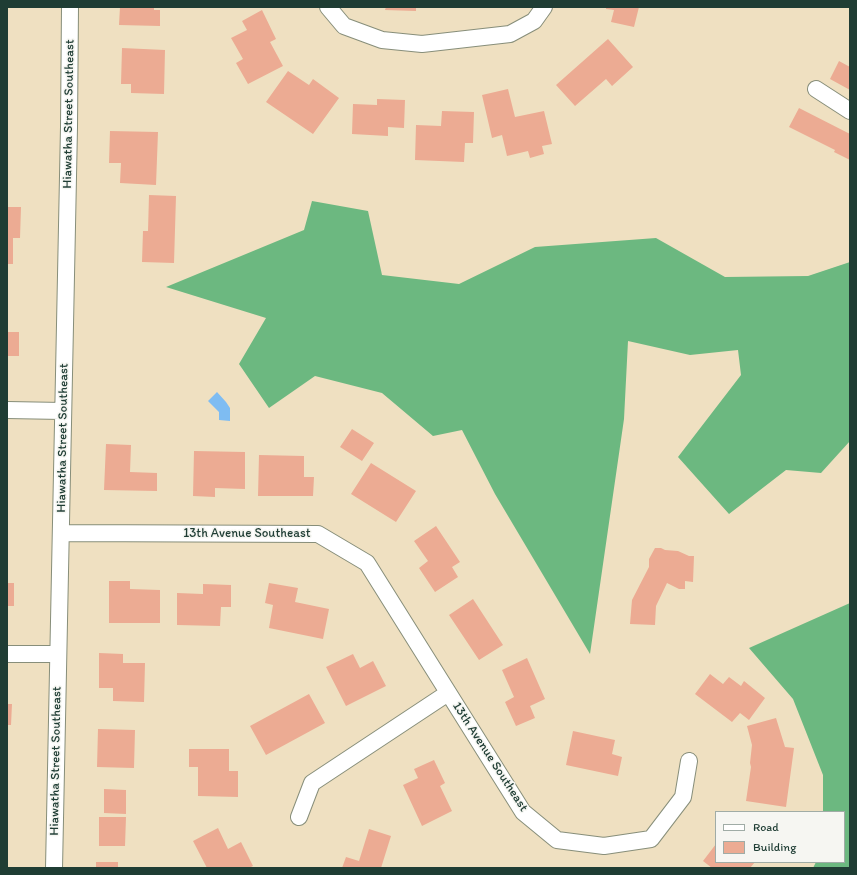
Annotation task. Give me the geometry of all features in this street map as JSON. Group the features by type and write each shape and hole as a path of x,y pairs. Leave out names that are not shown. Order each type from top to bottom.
{"street":[{"name":"Hiawatha Street Southeast","path":"54,868 69,127 70,7"},
{"path":"328,7 344,26 382,40 422,44 510,34 534,21 544,7"},
{"path":"816,90 850,110"},
{"path":"7,410 63,411"},
{"name":"13th Avenue Southeast","path":"61,533 318,534 367,562 523,812 556,840 604,846 650,839 683,796 689,761"},
{"path":"7,654 58,654"},
{"name":"13th Avenue Southeast","path":"299,816 312,783 448,693"}],"green space":[{"path":"312,201 368,211 382,275 459,284 535,247 656,238 725,277 808,276 850,262 850,441 821,473 786,470 729,514 678,457 741,375 738,350 690,355 628,341 624,419 590,654 495,494 462,430 433,436 382,393 315,376 269,408 239,364 266,318 166,287 304,230"},
{"path":"850,603 850,868 813,868 816,863 845,863 845,811 823,811 823,775 793,699 749,648"}],"water":[{"path":"217,392 230,408 230,421 219,420 219,412 208,401"}],"building":[{"path":"120,7 154,7 154,10 160,10 160,26 119,25"},
{"path":"386,7 416,7 416,11 385,10"},
{"path":"606,7 639,7 634,27 611,22 614,10 606,9"},
{"path":"262,10 276,39 270,42 283,66 248,84 236,63 243,59 231,38 247,30 242,21"},
{"path":"608,39 633,67 612,86 606,79 575,106 556,85"},
{"path":"122,48 165,50 164,94 131,93 131,84 121,84"},
{"path":"839,61 850,67 850,90 830,79"},
{"path":"288,71 309,85 313,79 339,98 313,134 266,102"},
{"path":"508,89 515,117 544,111 552,144 542,146 544,154 530,158 528,151 507,156 502,135 492,138 482,95"},
{"path":"377,99 405,100 404,128 388,127 388,136 352,134 353,104 377,105"},
{"path":"799,108 850,134 850,160 834,152 835,150 789,127"},
{"path":"442,111 474,112 473,143 465,143 464,162 415,160 416,125 441,126"},
{"path":"110,131 158,132 156,185 120,183 121,163 109,163"},
{"path":"149,195 176,196 174,263 142,262 143,231 148,231"},
{"path":"7,207 21,207 20,238 13,238 13,264 7,264"},
{"path":"7,332 19,332 19,356 7,356"},
{"path":"352,429 374,443 362,461 340,447"},
{"path":"106,444 131,445 130,472 157,473 157,491 104,490"},
{"path":"194,451 245,452 245,489 215,488 215,497 193,496"},
{"path":"259,455 304,456 304,477 314,477 313,496 258,496"},
{"path":"371,463 416,491 396,522 351,494"},
{"path":"436,526 460,562 452,567 458,577 435,592 419,568 428,561 414,541"},
{"path":"655,548 678,551 689,556 694,556 693,582 685,581 685,589 679,589 667,583 656,606 655,625 630,624 632,600 649,567 649,559"},
{"path":"109,581 130,581 130,589 160,590 160,623 109,623"},
{"path":"7,583 14,583 14,606 7,606"},
{"path":"269,583 298,588 295,602 329,609 323,639 269,628 273,605 265,603"},
{"path":"203,584 231,585 231,607 221,607 220,626 177,625 177,593 203,594"},
{"path":"473,599 503,645 479,660 449,615"},
{"path":"99,653 123,654 123,663 145,663 144,702 113,701 113,688 99,688"},
{"path":"353,654 360,668 373,661 386,686 346,706 326,667"},
{"path":"527,658 545,699 530,706 535,718 516,726 505,702 514,697 502,670"},
{"path":"710,674 723,684 729,677 741,686 744,681 765,698 749,720 740,713 732,722 695,694"},
{"path":"309,694 325,723 266,755 250,726"},
{"path":"7,704 12,704 11,725 7,725"},
{"path":"776,718 785,747 794,748 786,807 746,801 751,767 752,745 747,726"},
{"path":"98,729 135,730 134,768 97,767"},
{"path":"573,731 615,740 612,754 622,757 618,776 566,765"},
{"path":"189,749 229,749 229,771 238,771 238,797 198,796 198,767 189,767"},
{"path":"434,760 445,783 440,786 452,811 422,826 403,785 418,778 414,769"},
{"path":"104,789 126,790 126,814 104,813"},
{"path":"99,817 126,817 125,846 99,846"},
{"path":"218,828 228,849 241,842 253,866 249,868 207,868 193,841"},
{"path":"369,829 391,836 381,868 342,868 346,857 359,861"},
{"path":"715,845 715,863 754,863 750,868 712,868 703,861"},
{"path":"96,862 118,862 118,868 96,868"}]}
